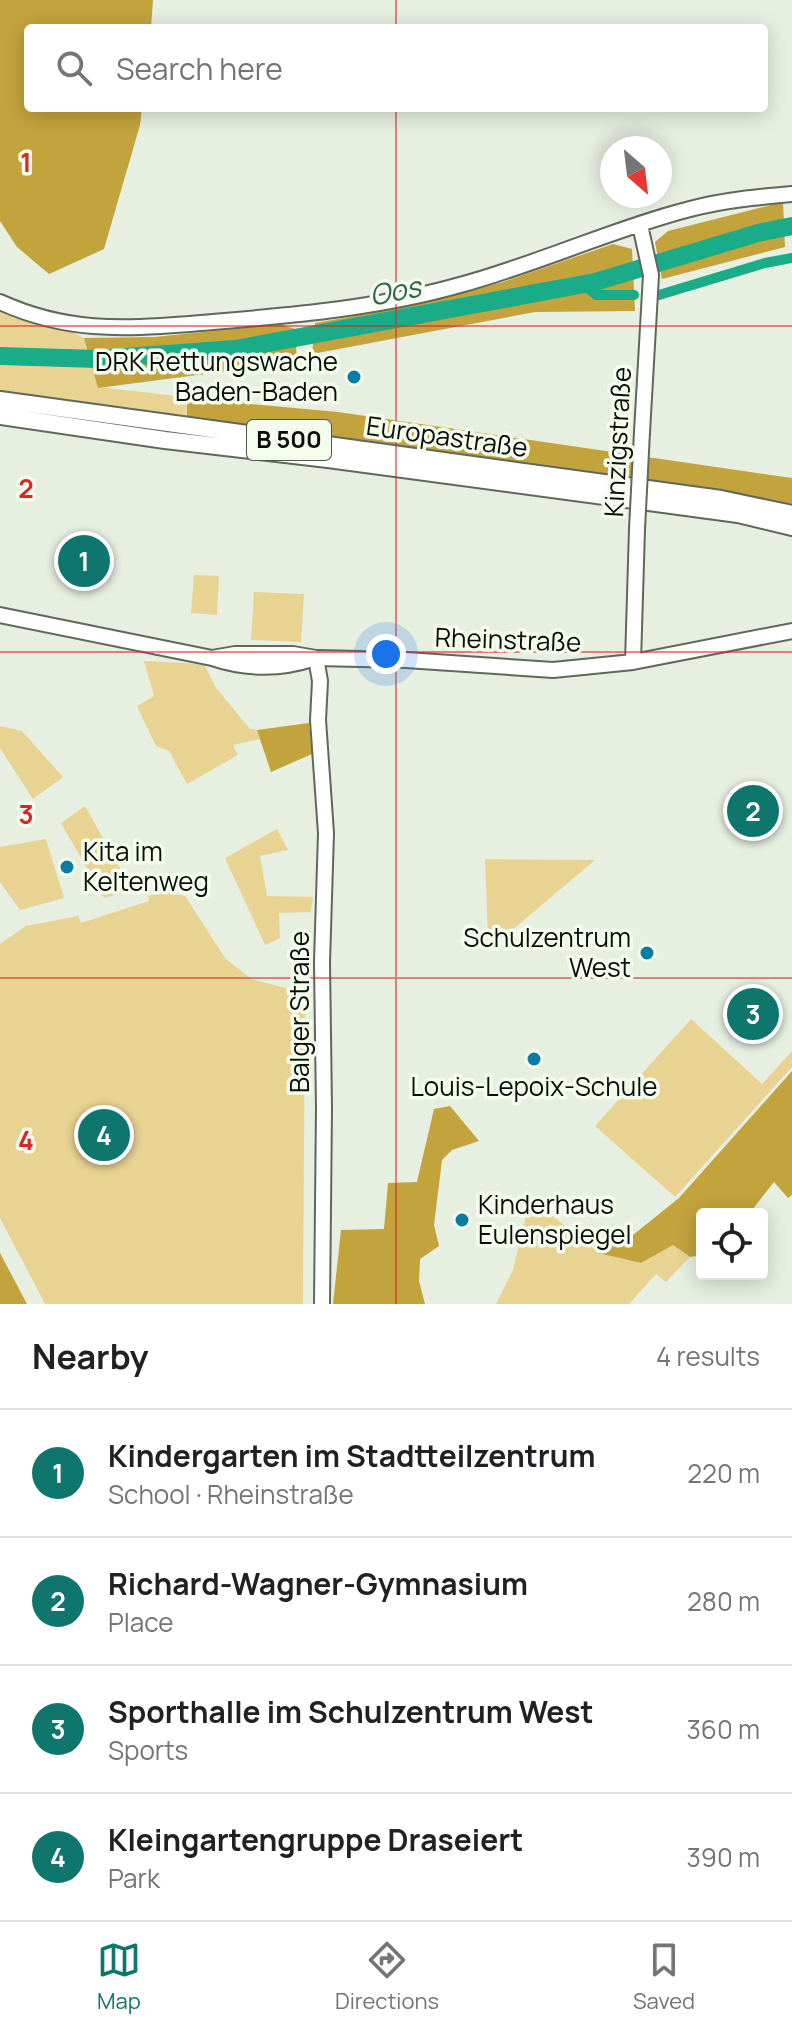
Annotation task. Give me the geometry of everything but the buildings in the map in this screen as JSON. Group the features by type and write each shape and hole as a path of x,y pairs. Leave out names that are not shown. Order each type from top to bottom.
{"main road":[{"name":"Europastraße","path":"0,400 721,499 792,514"},
{"name":"Europastraße","path":"0,416 738,514 792,527"},
{"path":"721,499 792,508"},
{"path":"770,521 792,537"}],"street":[{"path":"0,302 25,312 71,323 122,329 292,315 366,305 445,289 502,273 640,225 713,204 792,194"},
{"name":"Kinzigstraße","path":"633,662 651,275 640,225"},
{"name":"Rheinstraße","path":"0,615 240,666 293,666 316,658 406,660 528,670 591,667 633,662 792,631"},
{"name":"Balger Straße","path":"316,658 320,681 318,720 326,833 322,962 322,1304"}],"shaded area":[{"path":"0,0 153,0 151,24 24,24 24,112 142,112 104,249 49,274 17,247 0,221"},
{"path":"783,202 785,247 662,279 655,242 668,231"},
{"path":"613,244 632,249 635,311 535,312 312,354 315,323 401,308 503,282"},
{"path":"0,302 46,318 84,338 98,387 186,397 187,421 0,396"},
{"path":"280,324 295,329 297,362 98,388 84,338 155,337"},
{"path":"187,398 338,412 792,478 792,504 187,421"},
{"path":"194,575 219,576 217,615 191,613"},
{"path":"254,592 304,594 301,642 251,640"},
{"path":"144,661 204,664 216,688 250,729 257,730 260,739 233,745 238,755 187,784 169,751 156,746 137,706 154,696"},
{"path":"309,723 312,754 271,772 257,730"},
{"path":"0,726 22,731 63,777 33,799 0,748"},
{"path":"85,806 132,890 104,898 61,823"},
{"path":"277,829 288,850 260,856 267,896 313,897 311,912 279,913 280,938 265,945 225,858"},
{"path":"46,839 64,898 20,910 0,882 0,847"},
{"path":"485,859 595,860 504,937 488,937"},
{"path":"166,893 185,896 225,958 251,979 305,993 303,1304 45,1304 0,1218 0,944 26,926 78,916 81,923 149,901 148,896"},
{"path":"691,1019 762,1084 792,1051 792,1067 675,1197 595,1126"},
{"path":"792,1071 792,1195 788,1198 774,1182 754,1208 696,1208 696,1256 690,1257 673,1245 641,1263 598,1253 633,1235 679,1198"},
{"path":"450,1106 479,1141 452,1150 442,1160 434,1225 439,1246 420,1259 419,1281 425,1304 333,1304 341,1230 384,1229 388,1183 417,1182 434,1109"},
{"path":"544,1209 599,1253 641,1263 673,1245 690,1257 666,1282 656,1274 629,1304 496,1304 513,1270 526,1215"},
{"path":"0,1253 27,1304 0,1304"}],"waterway":[{"name":"Oos","path":"0,356 98,359 236,349 595,282 758,233 792,226"},
{"path":"659,295 765,263 792,258"},
{"path":"584,284 596,295 634,295"}],"place":[{"name":"DRK Rettungswache Baden-Baden","path":"354,377"},
{"name":"Kindergarten im Stadtteilzentrum","path":"84,561"},
{"name":"Richard-Wagner-Gymnasium","path":"753,811"},
{"name":"Kita im Keltenweg","path":"67,867"},
{"name":"Schulzentrum West","path":"647,953"},
{"name":"Sporthalle im Schulzentrum West","path":"753,1014"},
{"name":"Louis-Lepoix-Schule","path":"534,1059"},
{"name":"Kleingartengruppe Draseiert","path":"104,1135"},
{"name":"Kinderhaus Eulenspiegel","path":"462,1220"}]}
